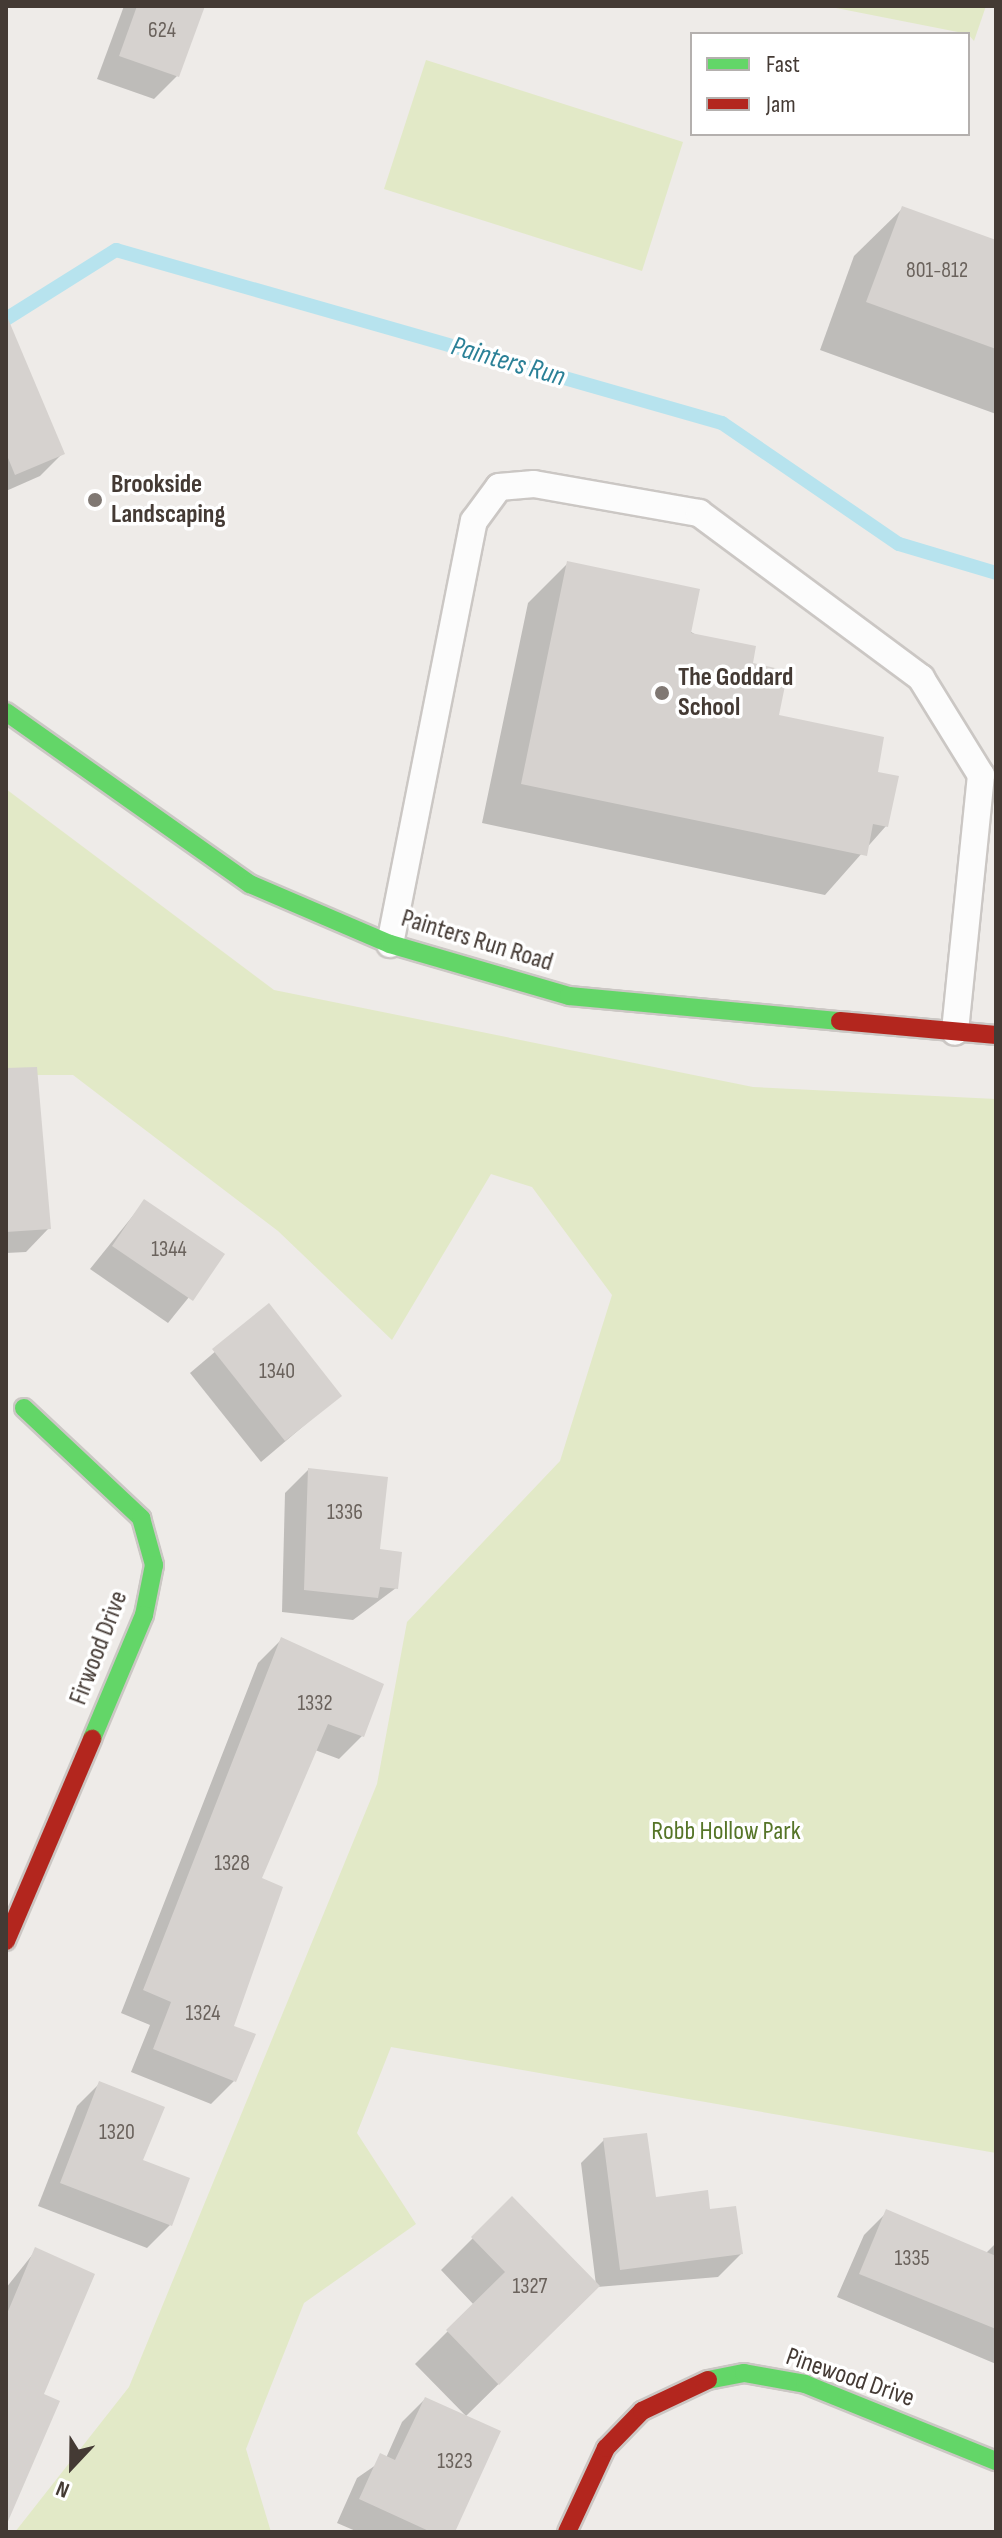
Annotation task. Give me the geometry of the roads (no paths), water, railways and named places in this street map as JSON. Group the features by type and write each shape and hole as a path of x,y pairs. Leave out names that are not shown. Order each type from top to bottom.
{"street":[{"name":"Painters Run Road","path":"6,712 250,884 390,944 569,996 996,1035"},
{"name":"Firwood Drive","path":"6,1941 144,1615 154,1565 141,1518 24,1408"},
{"name":"Pinewood Drive","path":"567,2532 606,2448 642,2411 687,2385 744,2373 805,2384 996,2461"}],"lane":[{"path":"390,944 474,521 499,487 534,484 699,513 921,678 981,775 955,1032"}],"waterway":[{"name":"Painters Run","path":"6,319 116,250 722,423 899,544 996,573"}],"place":[{"name":"Brookside Landscaping","path":"95,500"},
{"name":"The Goddard School","path":"662,693"}],"park label":[{"name":"Robb Hollow Park","path":"726,1832"}]}
